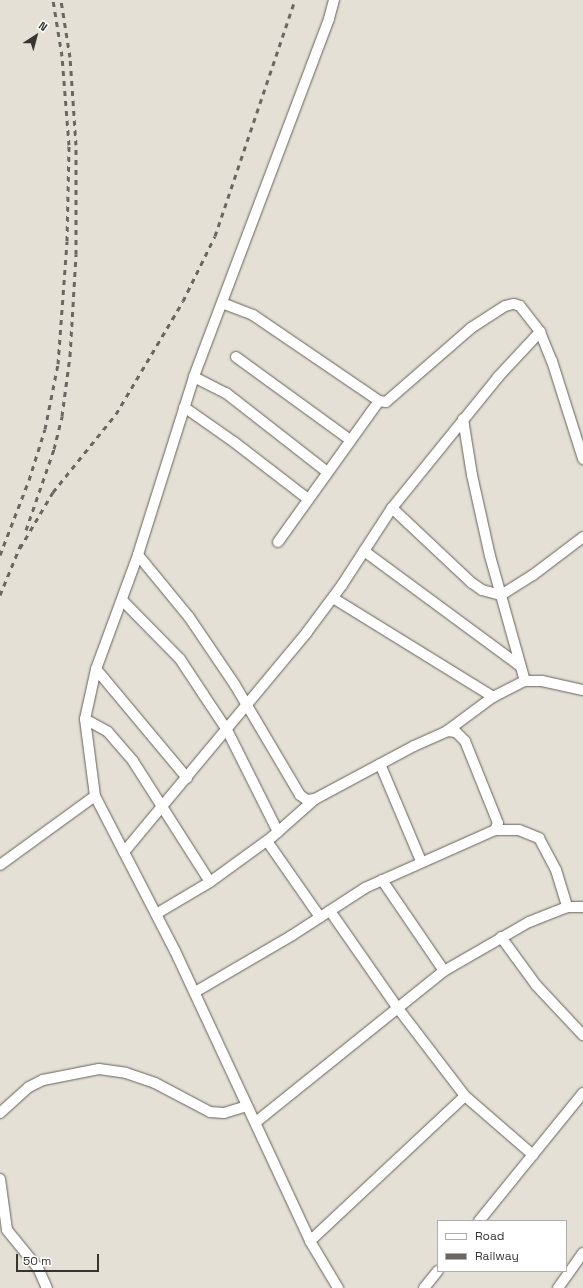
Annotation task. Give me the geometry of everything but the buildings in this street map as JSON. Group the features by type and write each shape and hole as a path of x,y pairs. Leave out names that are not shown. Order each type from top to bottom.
{"street":[{"path":"334,0 329,19 194,377 138,555 96,669 85,719 95,796 195,992 310,1241 338,1288"},
{"path":"222,303 253,315 379,401 391,400 471,328 505,306 514,304 520,306 540,332 552,362 583,459"},
{"path":"124,852 247,706 333,598 392,508 463,420 540,332"},
{"path":"236,357 349,439"},
{"path":"194,377 226,393 327,472"},
{"path":"278,542 349,439 379,401"},
{"path":"184,407 234,442 308,499"},
{"path":"463,420 472,475 501,595 525,681"},
{"path":"392,508 472,583 482,590 501,595 533,576 583,537"},
{"path":"364,551 520,666"},
{"path":"138,555 189,617 247,706 300,795 307,800 315,799"},
{"path":"333,598 493,698"},
{"path":"122,600 180,659 227,730 278,832"},
{"path":"96,669 186,778"},
{"path":"156,914 210,882 267,841 315,799 380,764 447,731 493,698 525,681 542,681 583,690"},
{"path":"85,719 108,732 120,745 210,882"},
{"path":"447,731 456,732 465,741 498,823 495,830"},
{"path":"380,764 421,861"},
{"path":"0,865 95,796"},
{"path":"195,992 382,880 421,861 495,830 525,831 539,838 556,870 567,907"},
{"path":"267,841 320,918"},
{"path":"382,880 444,971"},
{"path":"256,1122 397,1007 444,971 502,937 546,914 567,907 583,907"},
{"path":"330,911 397,1007 465,1096 533,1155"},
{"path":"502,937 536,985 583,1035"},
{"path":"0,1114 29,1087 42,1080 99,1069 126,1073 155,1083 210,1112 224,1113 247,1106"},
{"path":"480,1220 583,1093"},
{"path":"310,1241 465,1096"},
{"path":"0,1179 7,1230 38,1268 47,1288"},
{"path":"558,1288 583,1253"},
{"path":"424,1288 437,1272"}],"railway":[{"path":"0,555 29,480 45,429 58,364 67,241 69,145 62,56 53,0"},
{"path":"26,530 54,449 62,416 70,356 76,254 76,145 70,57 61,0"},
{"path":"20,548 53,492 116,414 183,301 215,236 295,0"},
{"path":"0,595 21,544"}]}
